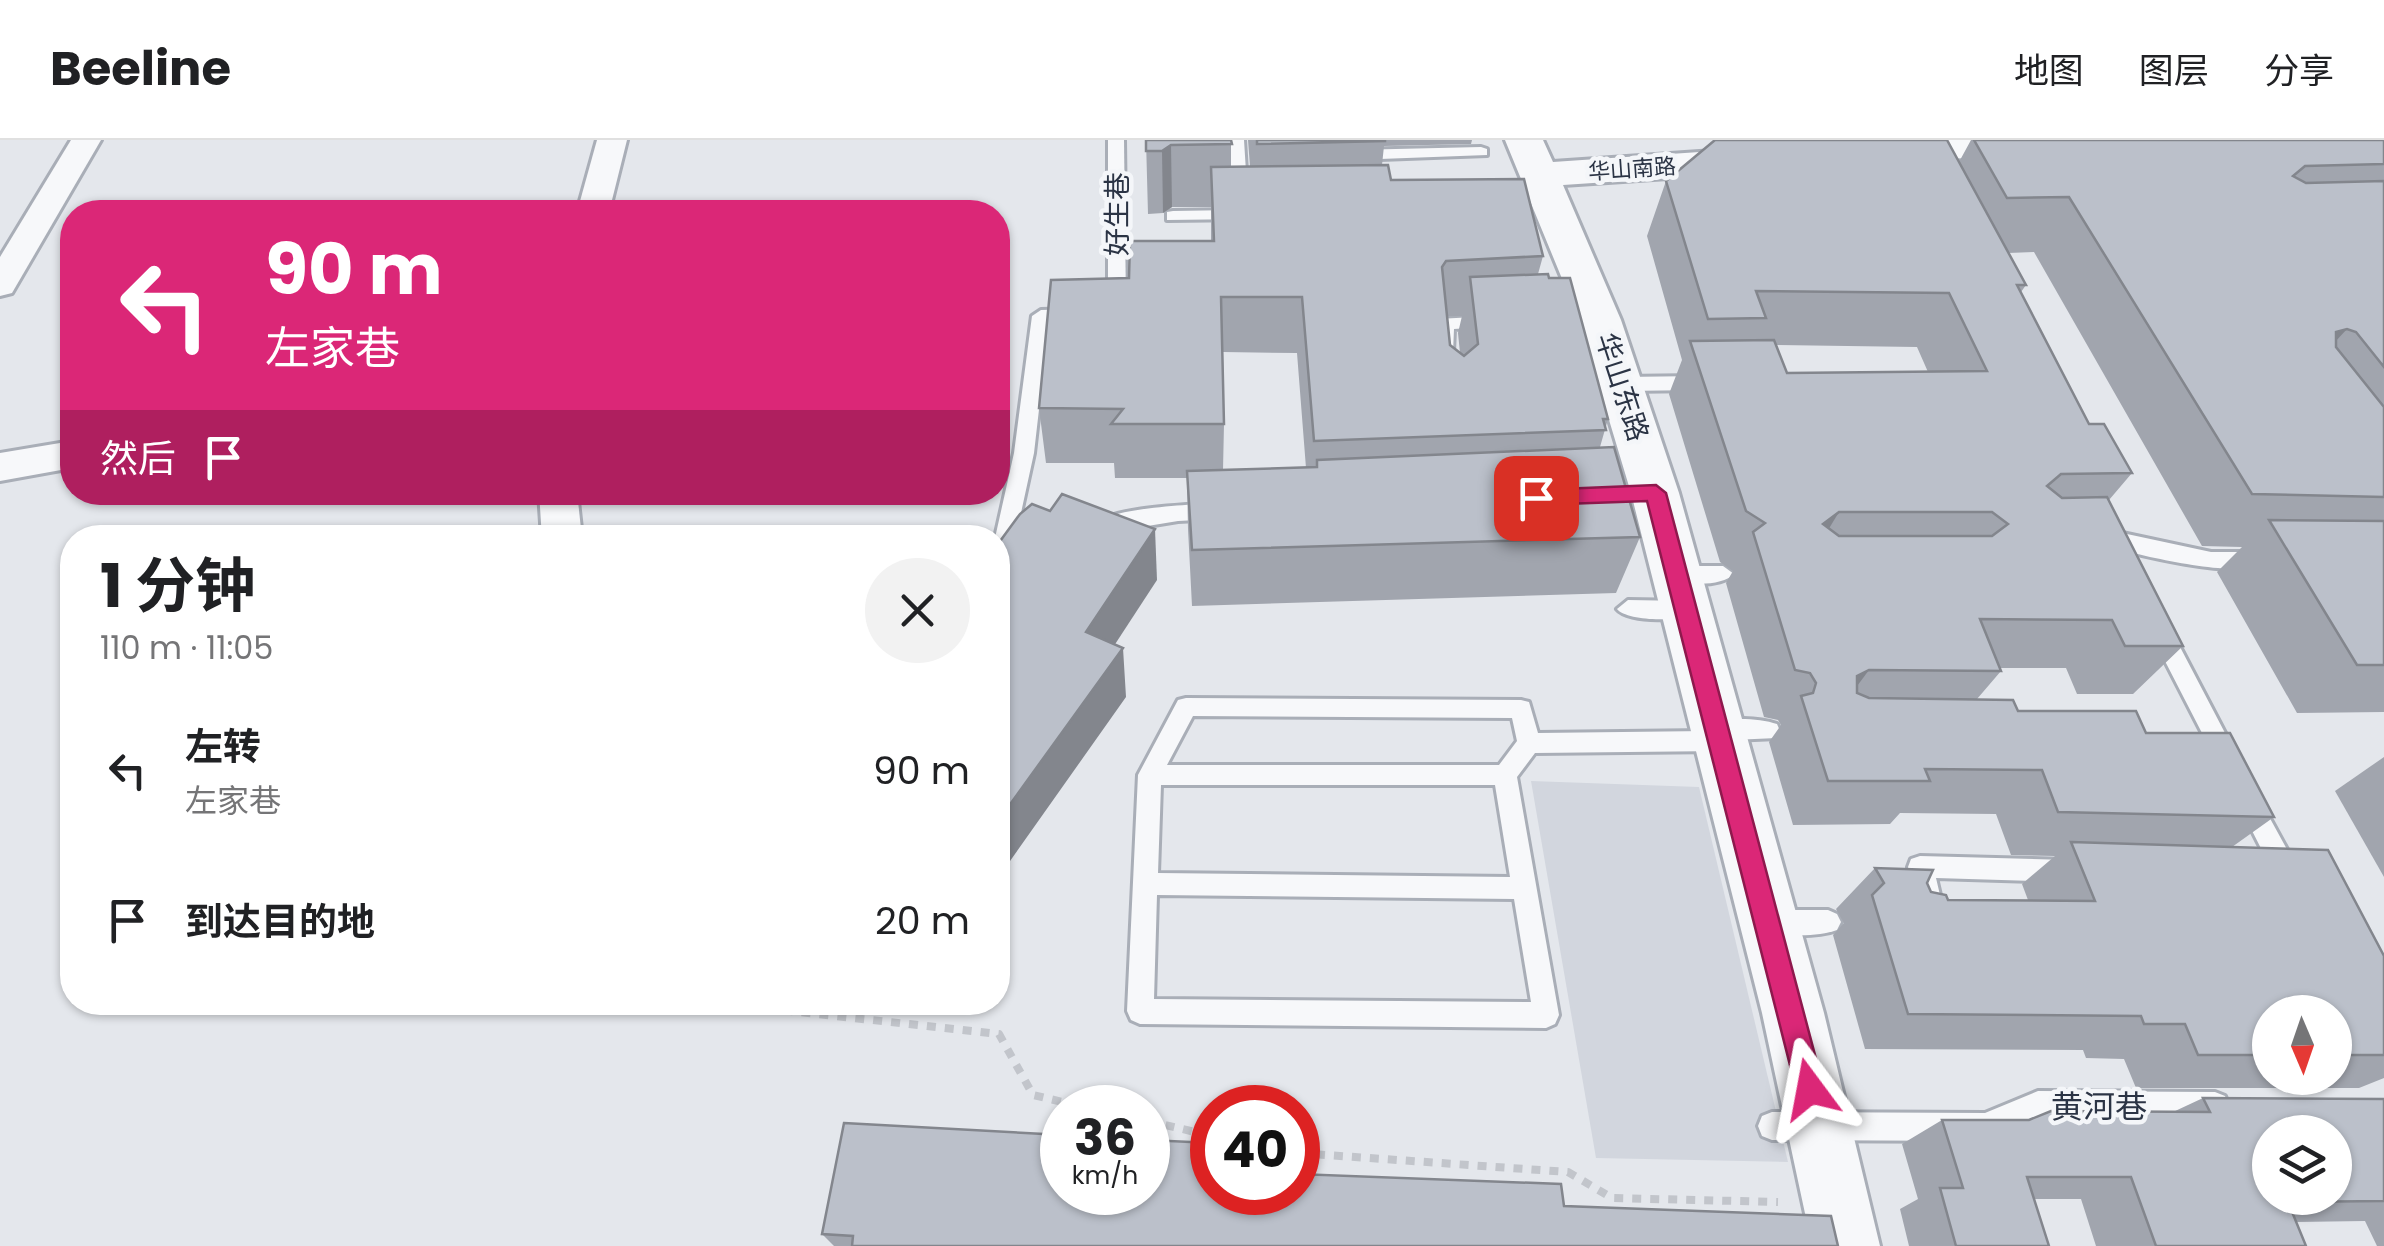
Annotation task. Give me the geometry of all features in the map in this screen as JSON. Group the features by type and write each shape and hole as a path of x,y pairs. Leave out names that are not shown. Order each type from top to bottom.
{"street":[{"path":"0,285 86,140"},
{"path":"596,200 612,140"},
{"path":"1850,154 1912,159 2083,140"},
{"name":"华山南路","path":"1532,157 1792,158"},
{"name":"华山东路","path":"1532,157 1591,320 1623,384 1646,493 1696,586 1736,734 1768,922 1796,1126 1846,1246"},
{"path":"0,467 60,457"}],"lane":[{"name":"好生巷","path":"1008,525 1024,453 1041,316 1117,314 1116,140"},
{"path":"1173,216 1252,215 1236,140"},
{"path":"1334,156 1480,152"},
{"path":"1392,154 1396,174"},
{"path":"1448,362 1444,323 1503,322"},
{"path":"1623,384 1720,383"},
{"path":"1090,528 1178,513 1238,510"},
{"path":"2106,528 2128,570"},
{"path":"2075,537 2106,528 2211,560 2286,560"},
{"path":"1010,562 1022,552"},
{"path":"1628,609 1696,586"},
{"path":"2146,604 2285,882"},
{"path":"1530,743 1521,709 1186,707 1150,775 1140,1011 1546,1015 1505,774 1530,743 1736,734"},
{"path":"1150,775 1505,774"},
{"path":"1937,922 1920,867 2094,872"},
{"path":"1145,884 1524,888"},
{"path":"1768,922 1828,922"},
{"name":"黄河巷","path":"1796,1126 1985,1127 2038,1105 2250,1106"}],"path":[{"path":"826,1015 999,1034 1033,1095 1040,1097"},
{"path":"1320,1155 1568,1172 1612,1198 1761,1202"}],"shaded area":[{"path":"1531,781 1699,787 1788,1162 1596,1158"}],"building":[{"path":"1146,140 1231,140 1232,144 1171,145 1162,151 1146,151"},
{"path":"1257,140 1385,140 1385,141 1257,144"},
{"path":"1715,140 1947,140 2026,285 2017,285 2089,424 2104,424 2132,473 2061,474 2047,486 2062,498 2107,497 2183,646 2125,646 2112,620 1980,619 2001,671 1869,670 1857,676 1857,693 1869,698 2013,700 2018,711 2136,711 2146,733 2230,733 2274,817 2058,812 2042,770 1925,769 1930,781 1828,781 1801,696 1813,693 1816,683 1810,673 1795,670 1753,532 1765,523 1746,511 1690,341 1774,340 1787,373 1987,371 1949,293 1756,291 1766,318 1708,319 1666,181","holes":["1839,512 1992,512 2008,524 1992,536 1839,536 1823,524"]},
{"path":"1974,140 2384,140 2384,164 2305,166 2293,176 2306,183 2384,181 2384,367 2356,332 2336,332 2336,347 2384,407 2384,497 2252,494 2069,197 2007,198"},
{"path":"1388,165 1391,180 1524,179 1543,256 1446,261 1442,267 1450,345 1464,356 1478,344 1470,277 1548,274 1549,278 1570,278 1608,419 1603,419 1606,430 1314,441 1302,297 1221,297 1224,424 1111,424 1123,409 1039,408 1051,280 1129,278 1130,241 1214,241 1211,167"},
{"path":"1614,447 1640,537 1192,550 1187,471 1317,467 1317,460"},
{"path":"1062,494 1155,529 1086,632 1123,648 1010,804 1010,528 1032,504 1050,511"},
{"path":"2269,520 2384,521 2384,665 2357,665"},
{"path":"2071,842 2328,850 2384,956 2384,1055 2352,1055 2352,995 2252,995 2252,1055 2198,1055 2185,1024 2144,1024 2141,1016 1908,1014 1872,895 1884,883 1875,868 1933,870 1927,883 1931,892 1946,895 1948,900 2095,901"},
{"path":"2203,1098 2384,1099 2384,1201 2352,1201 2352,1115 2252,1115 2252,1215 2293,1215 2306,1246 2156,1246 2131,1177 2027,1177 2049,1246 1956,1246 1940,1188 1963,1188 1942,1120 2029,1120 2051,1111 2210,1112"},
{"path":"844,1123 1040,1134 1040,1215 1170,1215 1170,1141 1190,1142 1190,1215 1320,1215 1320,1175 1561,1184 1564,1206 1831,1216 1838,1246 852,1246 853,1236 822,1234"}],"route":[{"path":"1536,498 1656,493 1810,1089"}]}
